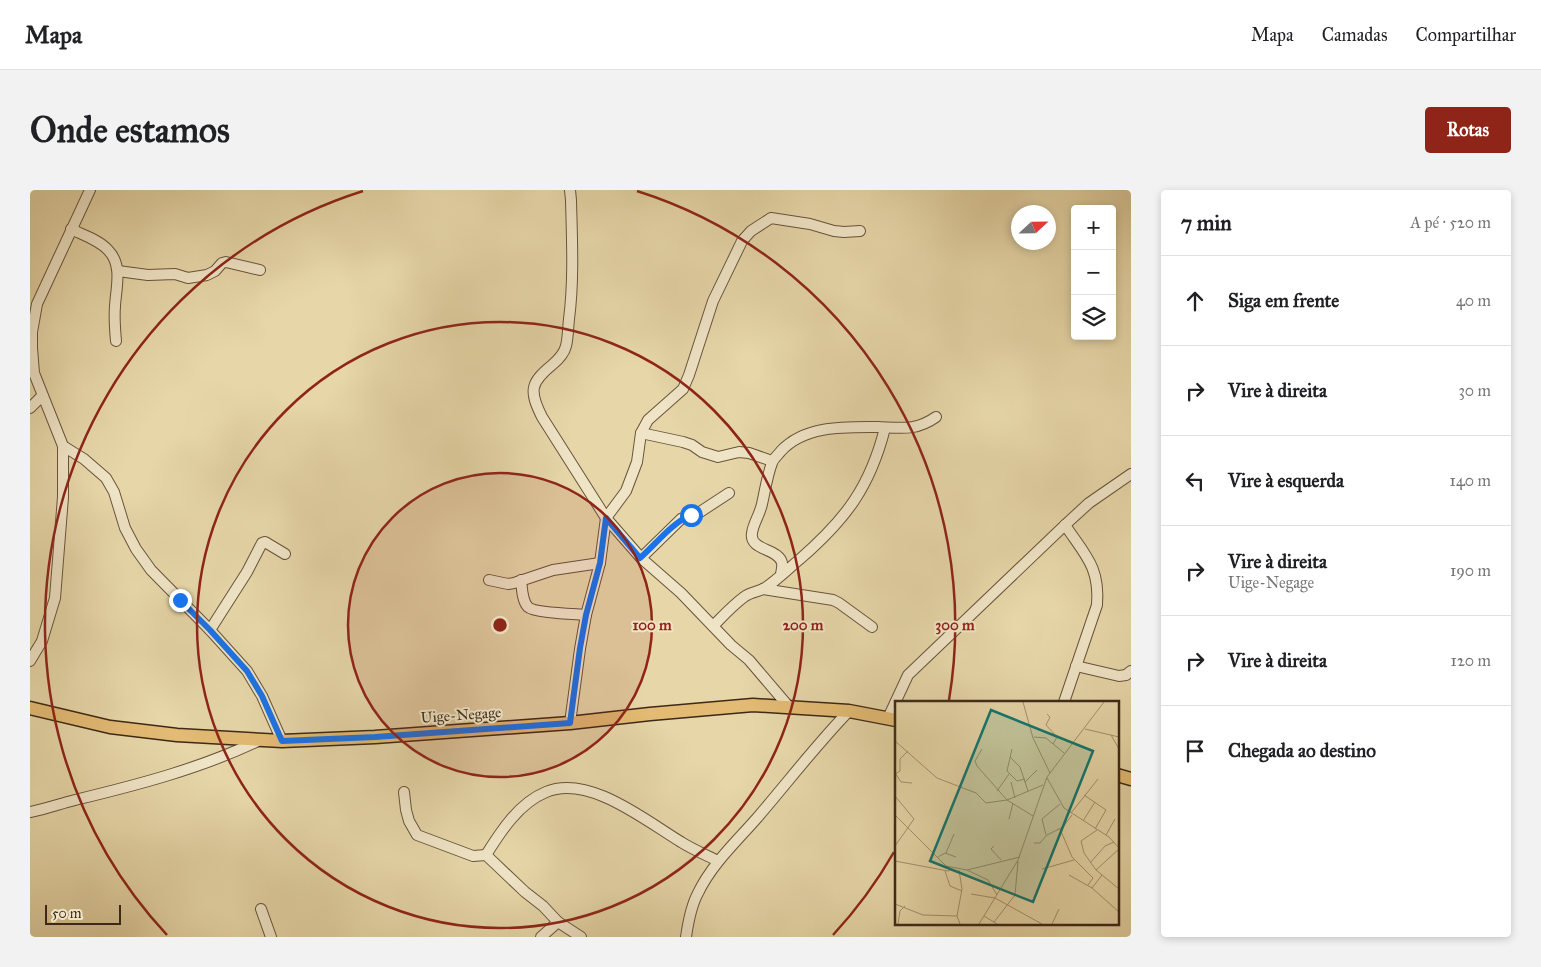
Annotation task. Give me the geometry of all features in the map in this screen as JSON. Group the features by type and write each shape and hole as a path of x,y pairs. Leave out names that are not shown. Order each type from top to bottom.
{"main road":[{"name":"Uige-Negage","path":"30,708 110,727 177,735 258,741 375,737 570,723 753,705 849,711 892,719"},
{"path":"1118,775 1131,779"}],"street":[{"path":"30,661 42,641 55,598 62,516 63,446 34,373 31,348 32,332 37,304 90,190"},
{"path":"570,190 573,262 571,302 565,348 559,359 540,375 534,384 535,402 542,417 606,518 640,558 681,592 731,645 749,660 789,707"},
{"path":"570,723 580,648 586,615 600,563 606,518 626,491 633,476 641,433 648,420 683,389 714,301 742,241 751,231 771,218 810,224 834,231 860,231"},
{"path":"71,229 103,245 116,262 118,271 115,308 116,341"},
{"path":"118,271 148,275 175,274 188,278 215,271 226,262 260,270"},
{"path":"30,408 42,396"},
{"path":"781,575 782,563 779,557 756,544 752,538 752,532 762,503 772,461 789,443 809,434 837,428 910,429 927,423 936,417"},
{"path":"713,626 744,597 763,589 781,575 824,538 846,513 864,485 879,452 885,428"},
{"path":"641,433 683,442 692,445 702,452 718,457 739,452 772,461"},
{"path":"63,446 84,459 106,478 114,492 125,528 136,548 151,570 247,671 256,684 282,741"},
{"path":"899,701 908,675 1089,503 1131,474"},
{"path":"640,558 681,519 700,512 729,493"},
{"path":"1064,701 1097,605 1098,590 1096,575 1090,562 1065,525"},
{"path":"210,630 247,572 262,543 265,542 285,554"},
{"path":"489,580 508,584 553,570 600,563"},
{"path":"521,580 524,599 528,607 535,611 586,615"},
{"path":"763,589 833,600 872,627"},
{"path":"1076,666 1119,676 1131,671"},
{"path":"686,937 688,923 698,893 718,861 822,739 849,711"},
{"path":"30,812 45,810 73,800 108,793 154,780 220,758 258,741"},
{"path":"486,855 503,828 529,802 546,792 557,789 576,788 622,804 682,843 718,861"},
{"path":"404,792 409,821 418,835 472,856 486,855 558,922 581,937"},
{"path":"261,910 271,937"},
{"path":"541,937 558,922"}],"route":[{"path":"180,600 247,671 262,696 282,741 375,737 570,723 580,648 586,615 600,563 606,518 640,558 673,525 691,515"}]}
